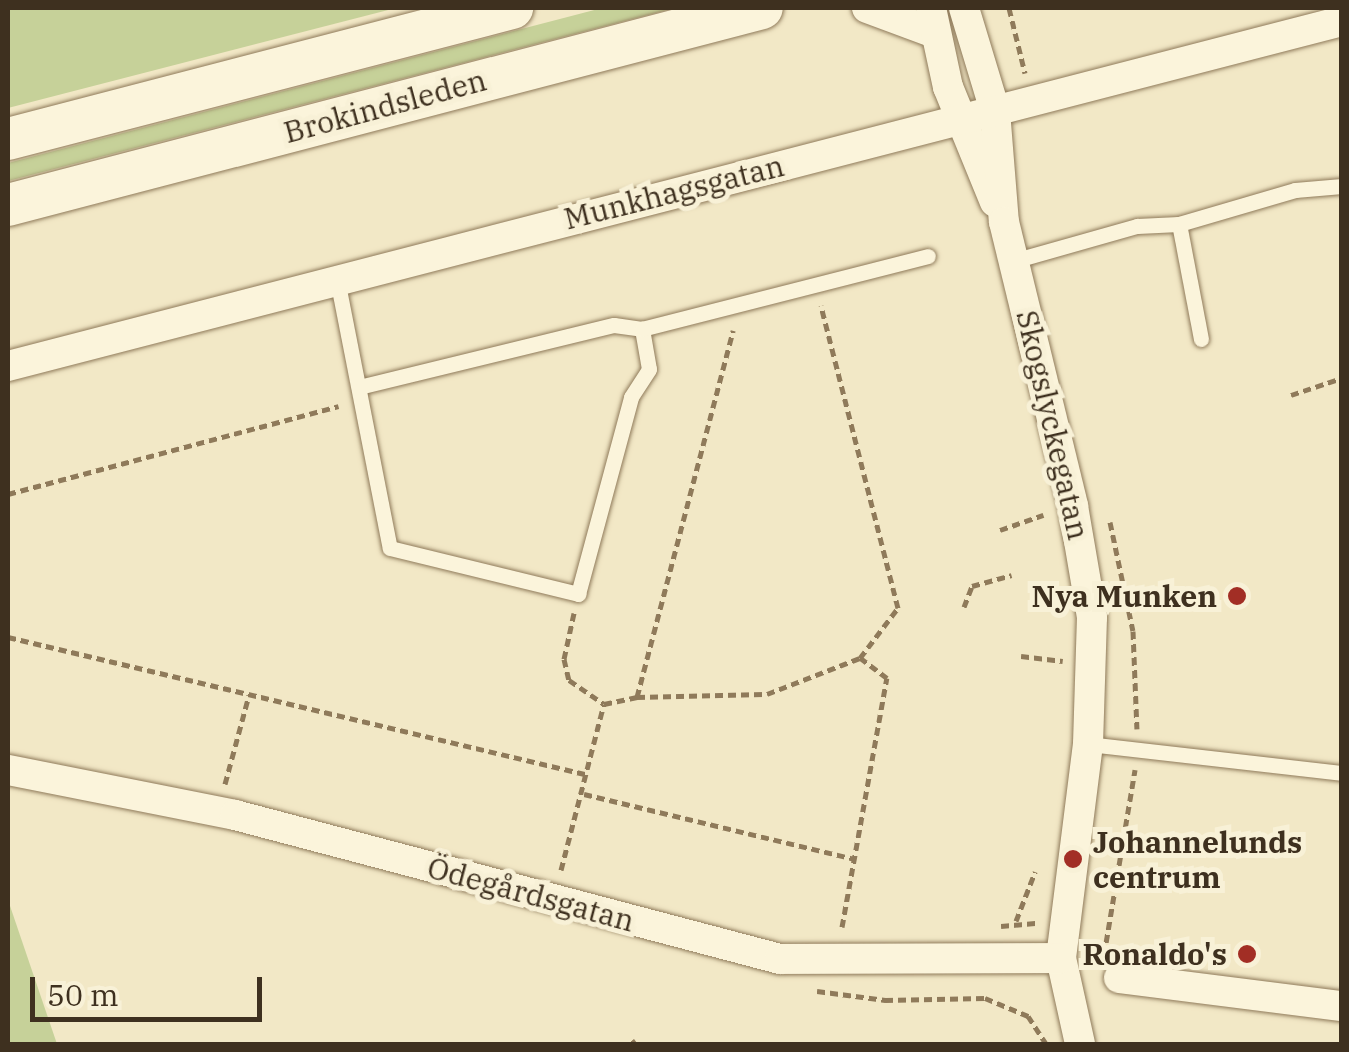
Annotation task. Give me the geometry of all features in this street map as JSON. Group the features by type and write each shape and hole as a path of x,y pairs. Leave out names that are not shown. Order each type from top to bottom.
{"main road":[{"name":"Brokindsleden","path":"8,139 512,8"},
{"name":"Brokindsleden","path":"8,205 762,8"}],"street":[{"path":"866,8 932,20"},
{"name":"Skogslyckegatan","path":"964,8 994,111 1004,222"},
{"name":"Skogslyckegatan","path":"932,20 959,119 1004,222 1085,562 1094,665 1061,958 1080,1044"},
{"name":"Munkhagsgatan","path":"8,366 1342,21"},
{"name":"Ödegårdsgatan","path":"8,770 218,811 780,959 841,962 1061,958"},
{"path":"1111,969 1342,1006"}],"lane":[{"path":"1014,261 1137,226 1179,224 1295,190 1342,186"},
{"path":"1179,224 1201,340"},
{"path":"364,392 614,325 642,329 928,256"},
{"path":"337,279 364,392 390,548 578,594 631,396 649,369 642,329"},
{"path":"1088,744 1342,773"}],"path":[{"path":"816,284 898,608"},
{"path":"637,696 740,303"},
{"path":"1291,395 1342,378"},
{"path":"8,494 364,392"},
{"path":"964,607 972,586 1012,576"},
{"path":"578,594 564,659 569,680 604,704 637,696 767,694 860,658 878,626 898,608 911,609"},
{"path":"8,637 588,775"},
{"path":"841,962 854,859 887,678 860,658"},
{"path":"218,811 249,695"},
{"path":"552,900 584,794 604,704"},
{"path":"1111,969 1138,750"},
{"path":"584,794 854,859"}],"green space":[{"path":"8,8 396,8 8,108"},
{"path":"602,8 675,8 8,181 8,163"},
{"path":"8,900 57,1044 8,1044"}],"place":[{"name":"Nya Munken","path":"1237,596"},
{"name":"Johannelunds centrum","path":"1073,859"},
{"name":"Ronaldo's","path":"1247,954"}]}
